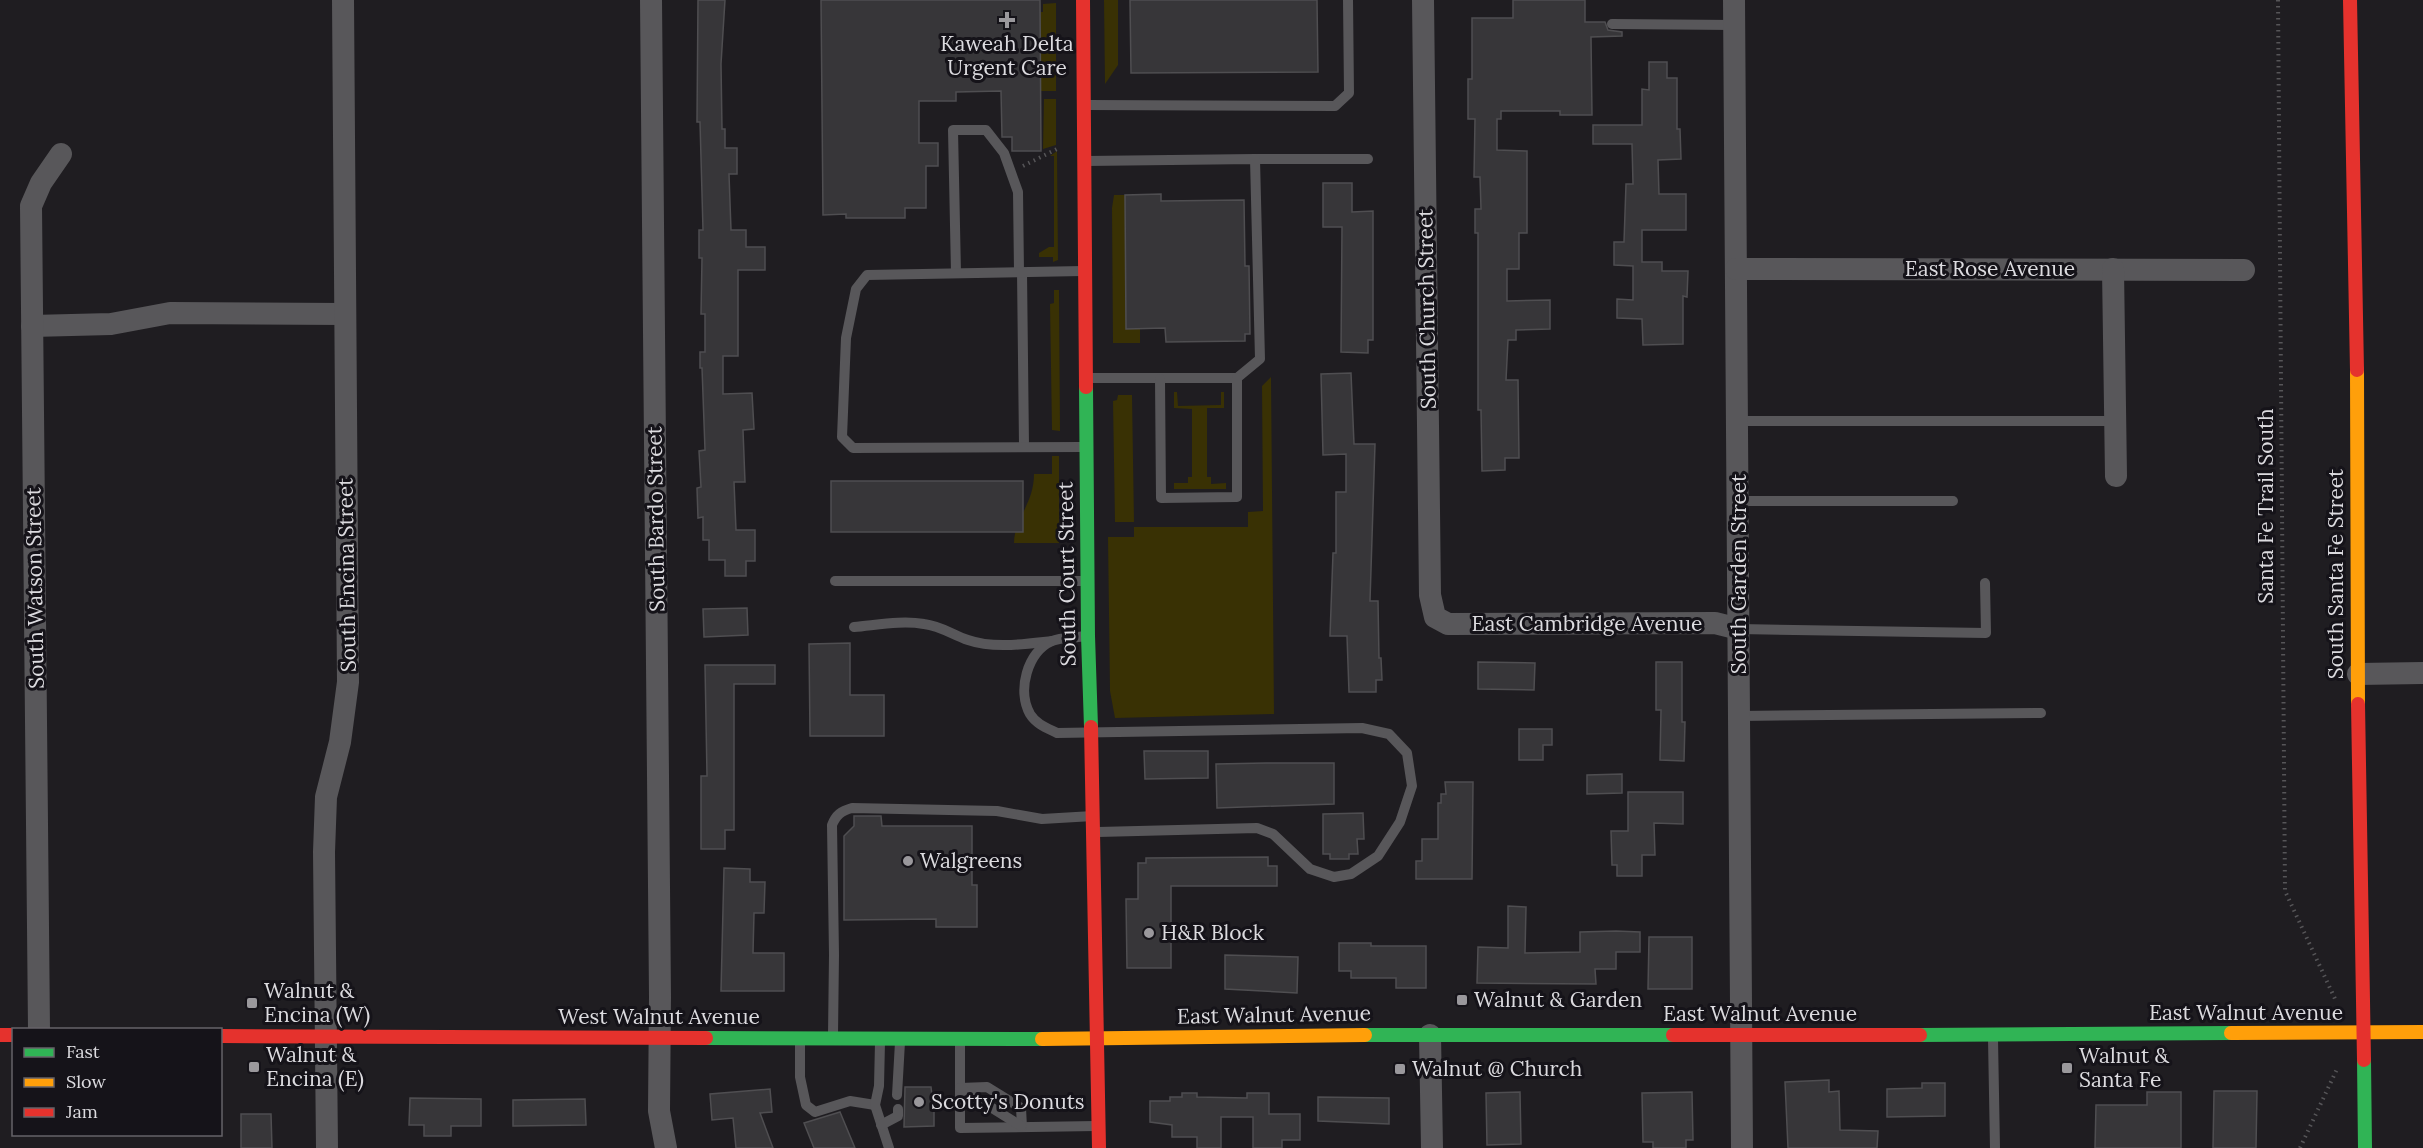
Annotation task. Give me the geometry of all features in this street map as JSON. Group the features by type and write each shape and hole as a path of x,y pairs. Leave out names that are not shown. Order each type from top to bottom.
{"street":[{"name":"South Encina Street","path":"327,1148 328,1036 324,852 326,797 340,742 348,682 343,0"},
{"name":"South Bardo Street","path":"651,0 658,1038 659,1111 666,1148"},
{"name":"South Court Street","path":"1083,0 1087,581 1095,832 1099,1148"},
{"name":"South Church Street","path":"1423,0 1430,595 1435,616"},
{"name":"South Garden Street","path":"1734,0 1742,1148"},
{"name":"South Santa Fe Street","path":"2350,0 2356,276 2358,674 2365,1148"},
{"name":"South Watson Street","path":"39,1028 31,206 41,183 61,154"},
{"name":"East Rose Avenue","path":"1736,268 2244,270"},
{"path":"2113,269 2116,476"},
{"path":"32,326 111,324 170,313 344,314"},
{"name":"East Cambridge Avenue","path":"1435,616 1448,624 1715,623 1739,629"},
{"path":"2358,674 2423,673"},
{"name":"East Walnut Avenue","path":"1096,1038 2423,1032"},
{"path":"1430,1035 1432,1148"},
{"name":"West Walnut Avenue","path":"222,1036 1096,1038"}],"lane":[{"path":"1084,105 1335,106 1349,93 1348,0"},
{"path":"1612,24 1734,25"},
{"path":"956,273 952,130 986,130 1004,153 1018,192 1024,447"},
{"path":"1086,378 1237,378 1260,359 1255,159"},
{"path":"1085,161 1368,159"},
{"path":"1085,271 867,275 856,289 846,338 842,437 853,448 1087,447"},
{"path":"1160,379 1161,498 1215,498 1237,497 1237,378"},
{"path":"1737,421 2115,421"},
{"path":"1738,501 1953,501"},
{"path":"835,581 1087,581"},
{"path":"1739,629 1986,633 1985,583"},
{"path":"854,627 924,623 949,630 968,640 993,644 1052,641 1088,636"},
{"path":"1052,641 1036,653 1029,664 1025,688 1026,703 1030,714 1038,723 1057,733 1362,728 1389,734 1407,753 1412,786 1400,822 1378,856 1350,874 1334,878 1310,869 1273,834 1257,828 1095,832"},
{"path":"1740,716 2041,713"},
{"path":"832,1038 834,955 832,825 835,817 842,811 852,808 997,811 1042,819 1094,816"},
{"path":"1993,1035 1995,1148"},
{"path":"800,1038 801,1077 806,1105 815,1112 850,1101 875,1105"},
{"path":"880,1038 879,1086 875,1105 889,1148"},
{"path":"897,1095 901,1038"},
{"path":"960,1039 960,1128 1099,1126"},
{"path":"960,1088 987,1087 1021,1108 1022,1127"},
{"path":"882,1125 897,1116 897,1109"}],"path":[{"name":"Santa Fe Trail South","path":"2278,0 2285,891 2336,1001"},
{"path":"1011,172 1059,148"},
{"path":"2300,1148 2337,1069"}],"shaded area":[{"path":"1104,0 1118,0 1118,65 1105,84"},
{"path":"1056,3 1056,91 1041,91 1040,12 1043,12 1043,4"},
{"path":"1044,99 1056,99 1056,145 1043,149"},
{"path":"1057,151 1058,260 1053,262 1053,257 1039,257 1039,253 1049,247 1054,247 1054,156 1050,156"},
{"path":"1114,195 1125,195 1126,329 1140,329 1140,343 1113,343 1112,208"},
{"path":"1054,290 1059,290 1060,431 1052,430 1050,304 1054,303"},
{"path":"1271,377 1274,714 1115,718 1110,691 1108,537 1134,537 1134,527 1248,527 1248,512 1263,511 1262,386"},
{"path":"1174,392 1177,392 1178,406 1221,405 1221,392 1224,392 1224,408 1207,408 1207,477 1211,477 1211,484 1226,483 1226,489 1174,489 1174,483 1188,483 1188,477 1192,477 1192,409 1174,408"},
{"path":"1118,395 1132,395 1134,522 1115,522 1113,401 1117,400"},
{"path":"1052,456 1059,456 1059,543 1014,543 1017,526 1031,494 1034,474 1052,474"}],"building":[{"path":"698,0 725,0 721,64 722,129 725,129 725,148 737,148 737,174 729,174 731,230 746,230 746,247 765,247 765,270 738,270 738,356 723,356 723,394 752,393 754,429 743,430 745,482 734,482 736,530 755,530 755,561 746,561 746,576 725,576 725,560 709,560 709,540 703,540 703,517 698,518 697,488 701,487 699,451 705,450 700,352 705,352 705,314 701,314 702,258 699,258 699,230 703,230 700,122 697,122"},
{"path":"821,0 1040,0 1041,151 1012,151 1012,137 1002,137 1001,91 956,92 956,101 919,101 919,143 938,143 938,166 926,166 926,208 905,208 905,218 846,218 846,214 823,215"},
{"path":"1130,0 1317,0 1318,72 1131,73"},
{"path":"1513,0 1585,0 1585,22 1605,22 1608,30 1622,32 1622,36 1591,37 1592,115 1560,115 1560,111 1501,111 1501,119 1497,119 1497,150 1527,151 1527,233 1519,233 1519,269 1507,269 1507,301 1550,300 1550,329 1516,330 1516,340 1508,340 1506,380 1518,380 1519,458 1505,458 1505,470 1482,471 1481,410 1478,410 1478,233 1475,233 1475,209 1481,209 1480,177 1474,177 1475,119 1468,119 1468,79 1472,79 1472,18 1513,18"},
{"path":"1649,62 1667,62 1667,78 1677,78 1677,129 1680,129 1681,159 1658,160 1659,194 1686,194 1686,230 1642,230 1642,262 1662,262 1662,271 1688,271 1687,297 1683,296 1683,344 1643,345 1642,319 1617,318 1617,299 1633,300 1633,266 1614,265 1614,242 1624,242 1626,184 1633,184 1632,144 1593,144 1593,125 1642,125 1642,89 1649,90"},
{"path":"1323,183 1352,183 1352,212 1373,211 1373,340 1368,340 1368,353 1341,352 1342,227 1323,227"},
{"path":"1161,194 1161,201 1244,200 1245,266 1249,266 1250,334 1245,334 1245,341 1166,342 1165,328 1126,329 1125,195"},
{"path":"1351,373 1354,444 1375,444 1370,601 1378,601 1379,658 1381,658 1382,680 1376,680 1376,692 1349,692 1347,636 1330,636 1333,553 1336,553 1336,492 1346,492 1346,454 1323,455 1321,374"},
{"path":"831,481 1023,481 1023,532 831,532"},
{"path":"747,608 748,635 704,637 703,609"},
{"path":"850,643 850,695 884,695 884,736 810,736 809,644"},
{"path":"1478,662 1535,663 1534,690 1478,689"},
{"path":"1656,662 1682,662 1684,761 1660,760 1661,710 1656,710"},
{"path":"705,665 775,665 775,684 734,684 734,830 725,830 725,849 701,849 701,776 707,776"},
{"path":"1519,729 1552,729 1552,745 1543,745 1543,760 1519,760"},
{"path":"1144,751 1208,751 1208,778 1145,779"},
{"path":"1334,763 1334,804 1217,808 1216,764"},
{"path":"1622,774 1622,793 1587,794 1587,775"},
{"path":"1445,782 1473,782 1472,879 1416,879 1416,861 1422,861 1422,839 1438,839 1438,803 1441,803 1441,794 1446,794"},
{"path":"1628,792 1683,792 1683,824 1654,823 1655,855 1642,855 1642,876 1617,876 1617,865 1612,865 1611,831 1628,831"},
{"path":"1363,813 1364,839 1357,839 1358,854 1349,854 1349,859 1330,859 1330,854 1323,854 1323,814"},
{"name":"Walgreens","path":"854,816 881,816 882,826 972,826 972,885 977,885 977,927 936,927 936,919 844,920 844,836 854,826"},
{"path":"1268,857 1268,866 1277,866 1277,886 1171,886 1171,968 1127,968 1126,899 1138,899 1138,863 1146,863 1146,858"},
{"path":"724,868 750,869 750,882 765,882 764,913 754,913 753,953 784,953 784,991 721,991"},
{"path":"1508,906 1526,907 1525,953 1580,952 1580,932 1616,931 1640,932 1640,952 1616,952 1616,969 1595,969 1596,984 1477,983 1478,947 1508,948"},
{"path":"1649,937 1692,937 1692,989 1648,989"},
{"path":"1339,943 1371,943 1371,946 1426,946 1426,988 1396,988 1396,978 1351,978 1351,971 1339,971"},
{"path":"1225,955 1298,957 1297,993 1225,989"},
{"path":"1829,1080 1829,1092 1839,1091 1840,1130 1878,1131 1877,1148 1788,1148 1785,1082"},
{"path":"1922,1083 1945,1083 1945,1116 1887,1117 1887,1089 1922,1088"},
{"name":"Scotty's Donuts","path":"905,1087 931,1087 932,1095 934,1095 934,1126 904,1127"},
{"path":"770,1089 772,1112 760,1113 773,1148 736,1148 733,1118 712,1120 710,1094"},
{"path":"2214,1091 2257,1091 2256,1148 2213,1148"},
{"path":"1520,1092 1521,1144 1487,1145 1486,1093"},
{"path":"1692,1092 1693,1140 1686,1140 1686,1148 1653,1148 1653,1142 1643,1142 1642,1093"},
{"path":"2147,1092 2181,1092 2181,1148 2095,1148 2096,1105 2147,1105"},
{"path":"1182,1093 1197,1093 1197,1097 1247,1098 1247,1093 1269,1093 1269,1114 1300,1114 1300,1140 1282,1140 1282,1148 1253,1148 1253,1117 1221,1117 1221,1148 1197,1148 1197,1137 1172,1137 1172,1125 1150,1122 1150,1101 1170,1101 1170,1097 1182,1097"},
{"path":"1318,1097 1389,1098 1389,1124 1318,1121"},
{"path":"410,1098 481,1099 481,1126 451,1126 451,1136 424,1136 424,1125 409,1125"},
{"path":"585,1099 586,1125 513,1126 513,1100"},
{"path":"840,1112 855,1148 814,1148 804,1123"},
{"path":"241,1114 271,1114 272,1148 241,1148"}],"traffic: fast":[{"path":"1086,387 1091,727"},
{"path":"1920,1035 2231,1033"},
{"path":"1365,1035 1673,1035"},
{"path":"706,1038 1042,1039"},
{"path":"2364,1060 2365,1148"}],"traffic: slow":[{"path":"2357,370 2358,704"},
{"path":"2231,1033 2423,1032"},
{"path":"1042,1039 1365,1035"}],"traffic: jam":[{"path":"1083,0 1086,387"},
{"path":"2350,0 2357,370"},
{"path":"2358,704 2364,1060"},
{"path":"1091,727 1099,1148"},
{"path":"0,1035 12,1035"},
{"path":"1673,1035 1920,1035"},
{"path":"222,1036 706,1038"}],"place":[{"name":"Kaweah Delta Urgent Care","path":"1007,20"},
{"name":"Walgreens","path":"908,861"},
{"name":"H&R Block","path":"1149,933"},
{"name":"Walnut & Garden","path":"1462,1000"},
{"name":"Walnut & Encina (W)","path":"252,1003"},
{"name":"Walnut & Encina (E)","path":"254,1067"},
{"name":"Walnut & Santa Fe","path":"2067,1068"},
{"name":"Walnut @ Church","path":"1400,1069"},
{"name":"Scotty's Donuts","path":"919,1102"}]}
